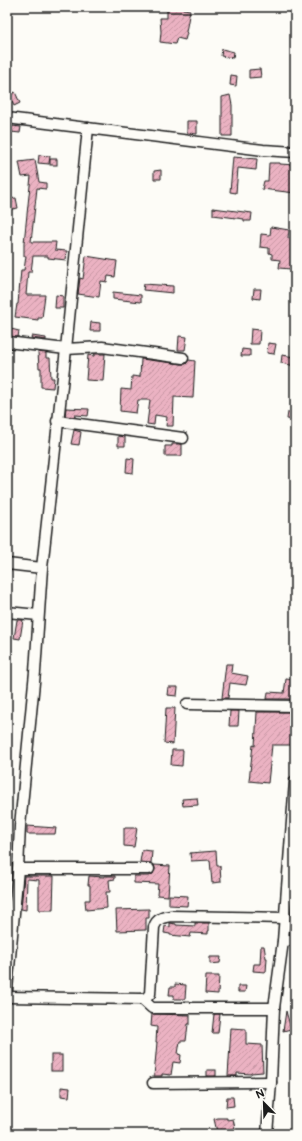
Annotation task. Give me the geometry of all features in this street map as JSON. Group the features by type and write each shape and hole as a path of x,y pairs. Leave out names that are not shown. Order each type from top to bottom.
{"street":[{"path":"7,118 264,150 295,152"},
{"path":"7,990 18,870 20,826 35,672 42,568 88,128"},
{"path":"7,342 66,349 102,347 183,358"},
{"path":"57,421 183,438"},
{"path":"7,564 42,568"},
{"path":"7,612 38,615"},
{"path":"187,704 295,706"},
{"path":"267,1134 274,1008 283,940 295,781"},
{"path":"18,870 148,869"},
{"path":"7,997 146,998 150,994 154,927 160,919 171,916 285,918"},
{"path":"283,940 295,940"},
{"path":"142,999 152,1008 274,1008"},
{"path":"153,1082 271,1082"}],"building":[{"path":"167,7 183,7 183,9 190,10 185,40 177,38 175,44 160,42 160,18 167,18"},
{"path":"222,49 234,52 233,58 221,56"},
{"path":"260,69 261,77 249,78 249,70"},
{"path":"231,75 237,76 236,86 230,85"},
{"path":"15,92 20,103 14,106 9,95"},
{"path":"230,95 232,105 232,136 222,136 222,97"},
{"path":"187,121 197,121 197,134 187,133"},
{"path":"12,126 21,127 20,133 11,132"},
{"path":"39,155 50,156 49,164 38,163"},
{"path":"233,157 257,159 256,170 238,168 236,193 230,192"},
{"path":"50,159 57,159 57,165 50,165"},
{"path":"35,160 39,182 46,183 46,189 37,188 31,242 56,242 55,250 67,251 66,260 48,258 48,256 33,256 31,272 28,272 26,295 45,295 42,318 38,318 38,320 15,317 18,304 21,270 24,270 26,256 24,256 24,243 31,176 22,177 19,162"},
{"path":"269,163 295,165 295,193 262,189 264,181 268,181"},
{"path":"161,170 161,179 154,179 154,171"},
{"path":"16,198 18,208 7,210 7,199"},
{"path":"213,208 252,213 251,221 213,215"},
{"path":"271,227 289,230 288,238 295,239 293,257 295,257 295,263 292,263 291,269 279,268 280,260 272,259 272,254 269,253 269,248 260,247 261,234 270,235"},
{"path":"86,256 117,261 115,277 108,276 107,282 101,281 99,297 78,294 80,278 83,279"},
{"path":"144,284 173,286 173,293 143,290"},
{"path":"254,289 261,289 260,299 253,298"},
{"path":"113,292 141,295 141,302 113,299"},
{"path":"56,295 63,296 63,308 55,308"},
{"path":"91,322 100,323 100,331 90,331"},
{"path":"11,329 19,331 18,337 7,336 7,331 10,331"},
{"path":"251,329 260,330 259,344 250,344"},
{"path":"32,336 46,338 46,340 31,338"},
{"path":"179,336 187,337 185,350 178,350"},
{"path":"268,343 276,344 274,354 267,353"},
{"path":"242,349 250,350 250,356 241,356"},
{"path":"38,352 46,353 46,358 50,358 51,378 54,378 53,388 41,387 41,368 39,368"},
{"path":"94,354 105,354 103,381 86,380 88,355 94,356"},
{"path":"282,355 295,357 295,366 281,363"},
{"path":"141,359 182,364 186,364 189,360 195,361 193,398 174,397 173,426 166,426 167,417 155,415 154,425 147,424 150,400 138,400 136,413 120,411 121,389 131,390 132,376 140,377"},
{"path":"66,408 89,409 88,416 65,416"},
{"path":"288,412 295,412 295,420 287,419"},
{"path":"74,430 81,432 79,445 71,444"},
{"path":"118,436 125,437 125,446 118,446"},
{"path":"172,444 182,444 182,456 165,456 165,446 172,446"},
{"path":"127,458 134,459 133,473 126,472"},
{"path":"17,620 23,620 20,639 14,638"},
{"path":"226,664 232,664 231,673 248,676 246,685 230,683 228,698 222,698"},
{"path":"286,679 295,680 293,699 267,699 268,692 284,693"},
{"path":"168,687 178,687 177,696 167,695"},
{"path":"166,708 175,708 173,744 164,743"},
{"path":"230,711 239,711 238,726 229,726"},
{"path":"257,712 293,712 291,745 272,745 268,783 249,781 253,745 255,746"},
{"path":"172,750 183,750 182,766 171,765"},
{"path":"197,798 198,805 183,806 182,799"},
{"path":"27,826 56,828 55,834 27,834"},
{"path":"124,828 137,828 134,847 124,846"},
{"path":"142,850 152,851 151,863 140,862"},
{"path":"216,851 217,866 220,866 221,882 212,883 210,860 191,861 190,853"},
{"path":"154,865 170,866 168,896 157,895 158,884 134,883 134,876 149,876 153,874 155,869"},
{"path":"24,876 54,876 53,910 39,910 39,880 27,879 26,910 21,909"},
{"path":"89,876 115,876 115,879 109,880 110,892 106,892 107,908 86,910 85,900 90,900 90,885 88,885"},
{"path":"169,895 188,896 187,906 169,905"},
{"path":"149,909 149,918 146,918 146,930 117,931 116,910"},
{"path":"170,923 176,925 195,926 195,923 209,923 209,931 208,934 191,933 190,937 170,935 164,933 165,926 170,927"},
{"path":"261,946 264,946 267,958 266,972 253,971 254,964 260,964"},
{"path":"210,957 221,957 220,963 210,964"},
{"path":"206,976 219,976 218,994 205,993"},
{"path":"175,984 186,985 185,999 174,999 174,995 169,995 170,987 175,987"},
{"path":"238,986 246,986 245,992 238,992"},
{"path":"286,1011 291,1029 283,1031"},
{"path":"152,1014 190,1015 190,1024 188,1024 186,1041 180,1041 178,1054 181,1055 180,1063 173,1062 171,1075 162,1074 162,1076 154,1076 157,1027 151,1026"},
{"path":"214,1014 220,1014 218,1033 212,1033"},
{"path":"231,1028 246,1029 246,1044 262,1045 263,1072 251,1074 237,1073 237,1076 228,1076"},
{"path":"51,1055 62,1055 62,1071 51,1071"},
{"path":"207,1070 216,1070 216,1076 207,1076"},
{"path":"61,1087 70,1088 69,1097 61,1096"},
{"path":"227,1097 233,1097 234,1106 226,1107"},
{"path":"227,1118 227,1120 233,1119 235,1128 217,1132 214,1119"}]}
